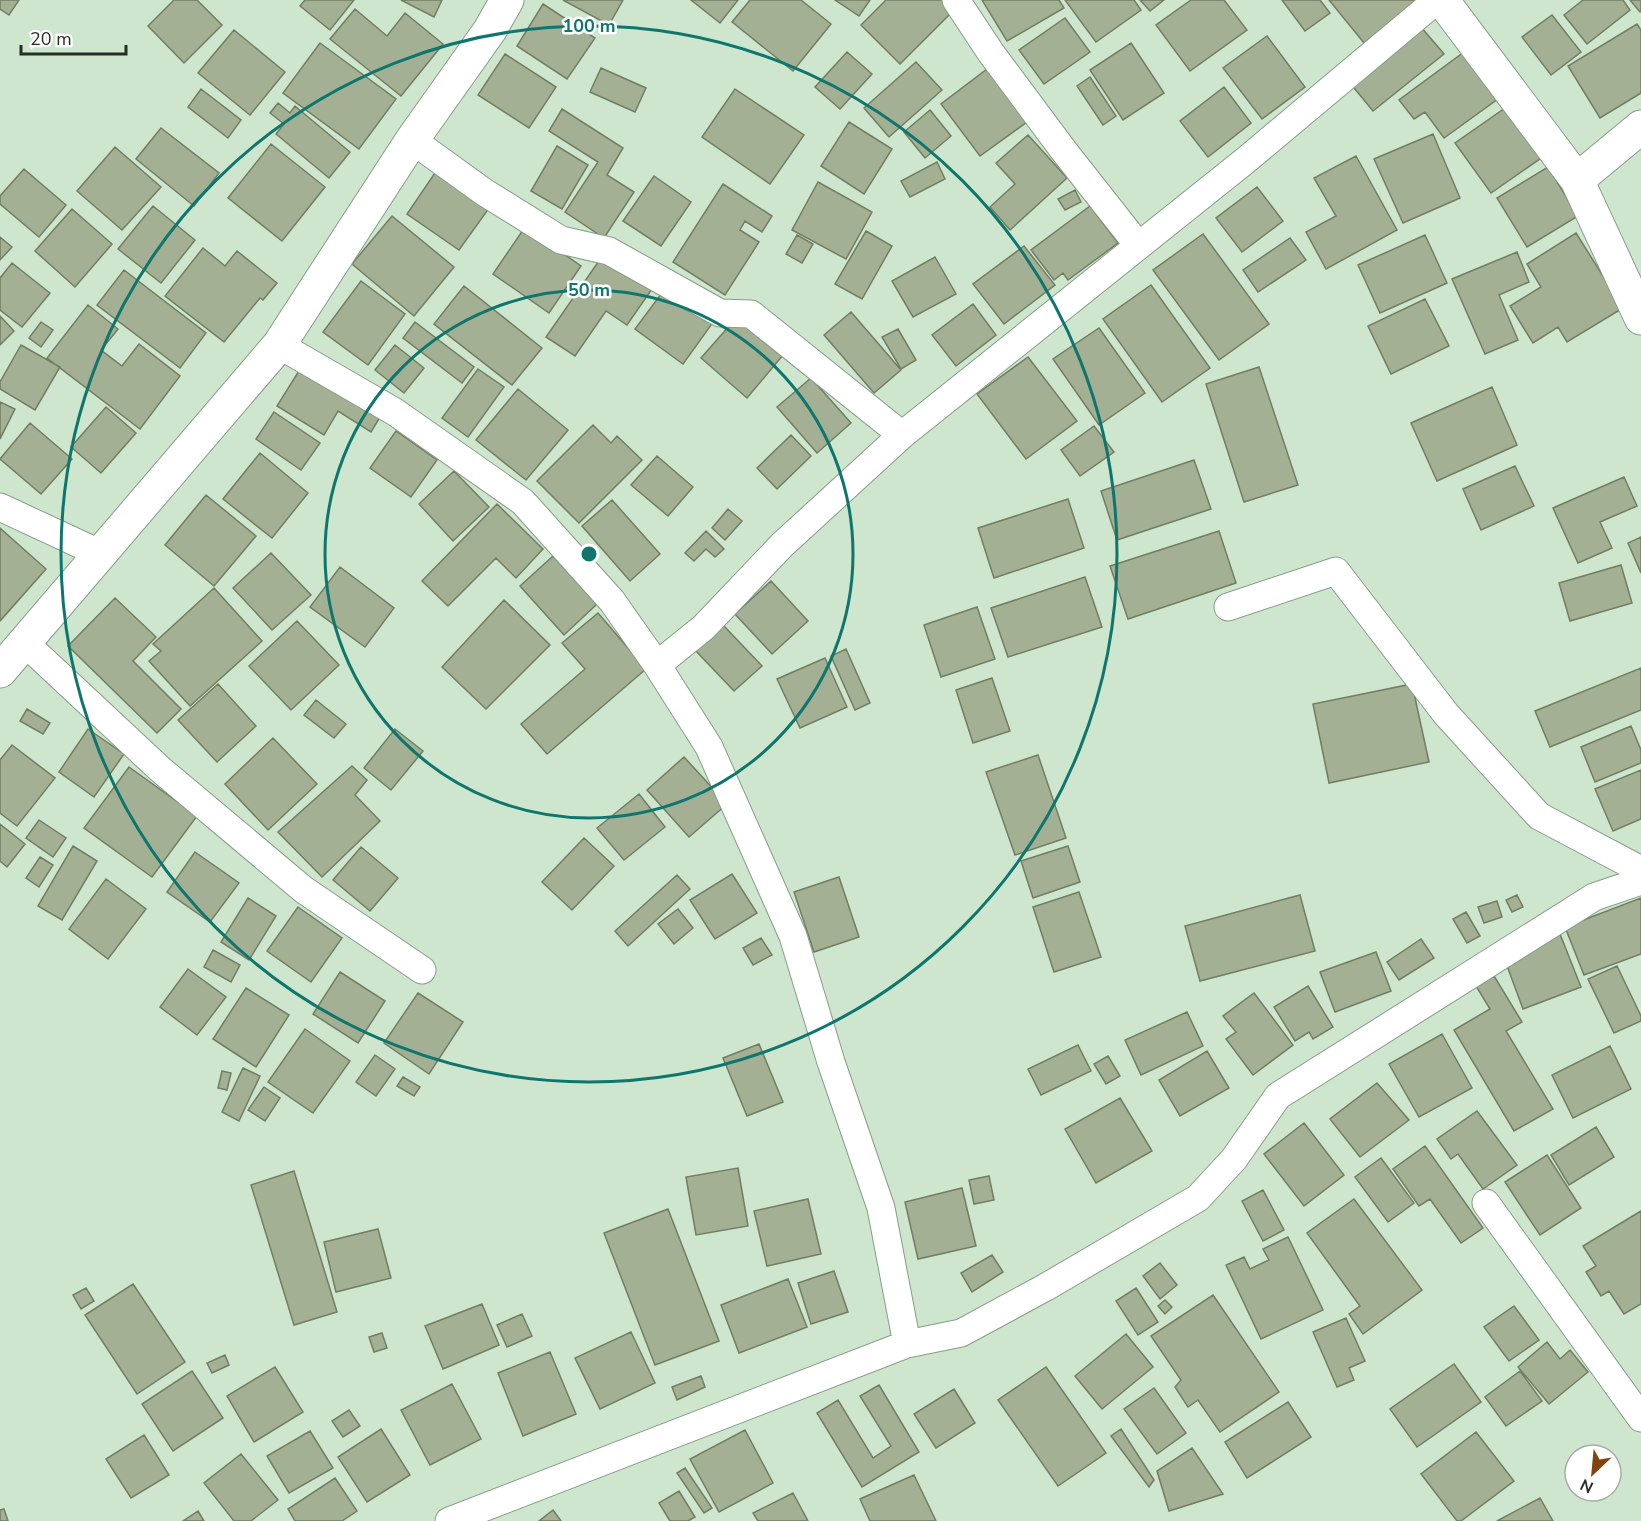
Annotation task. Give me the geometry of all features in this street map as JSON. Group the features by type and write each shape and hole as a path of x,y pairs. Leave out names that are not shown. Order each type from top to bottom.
{"street":[{"path":"0,671 279,345 412,141 490,30 507,0"},
{"path":"956,0 1017,88 1138,245"},
{"path":"657,665 704,627 782,545 902,435 1246,160 1439,0 1577,180 1641,318"},
{"path":"1577,180 1641,127"},
{"path":"412,141 484,192 561,240 609,250 720,313 751,314 902,435"},
{"path":"279,345 395,412 523,502 612,601 657,665 709,747 793,936 831,1062 881,1208 907,1344"},
{"path":"0,507 101,554"},
{"path":"1228,607 1336,571 1446,714 1539,816 1641,870"},
{"path":"25,643 161,770 304,890 422,970"},
{"path":"450,1521 907,1344 961,1333 1046,1287 1198,1198 1234,1159 1278,1096 1594,897 1641,881"},
{"path":"1486,1203 1641,1418"}],"building":[{"path":"0,0 19,0 9,15 0,9"},
{"path":"174,0 197,0 222,25 184,63 148,26"},
{"path":"305,0 354,0 330,30 300,6"},
{"path":"401,0 442,0 434,17"},
{"path":"563,0 623,0 609,25"},
{"path":"691,0 738,0 720,23"},
{"path":"750,0 801,0 831,24 793,71 732,22"},
{"path":"835,0 870,0 859,16"},
{"path":"886,0 953,0 959,5 900,64 861,25"},
{"path":"982,0 1059,0 1064,8 1007,41"},
{"path":"1065,0 1134,0 1141,10 1096,42"},
{"path":"1140,0 1164,0 1150,11"},
{"path":"1191,0 1224,0 1247,30 1190,71 1156,25"},
{"path":"1282,0 1320,0 1330,13 1305,31"},
{"path":"1329,0 1417,0 1364,43"},
{"path":"1583,0 1623,0 1630,10 1587,44 1564,15"},
{"path":"1630,0 1641,0 1640,12"},
{"path":"543,4 595,38 567,79 517,46"},
{"path":"355,9 387,36 405,13 443,44 401,96 330,39"},
{"path":"1552,15 1581,52 1551,75 1522,37"},
{"path":"1065,18 1090,52 1044,84 1019,50"},
{"path":"1637,24 1641,30 1641,93 1600,118 1568,66"},
{"path":"1421,27 1444,54 1373,111 1350,83"},
{"path":"234,30 285,72 250,115 198,73"},
{"path":"1267,36 1305,87 1262,119 1223,68"},
{"path":"320,43 396,99 359,149 283,93"},
{"path":"1131,43 1164,93 1123,120 1090,70"},
{"path":"1468,49 1502,96 1444,138 1425,112 1414,119 1399,100"},
{"path":"847,52 872,74 840,109 815,87"},
{"path":"505,54 556,87 529,128 478,95"},
{"path":"916,62 942,90 889,137 864,108"},
{"path":"601,68 646,88 635,112 590,92"},
{"path":"987,69 1027,122 980,156 941,104"},
{"path":"1090,77 1116,116 1103,125 1077,86"},
{"path":"1224,87 1251,123 1208,157 1180,121"},
{"path":"201,89 241,120 228,138 188,107"},
{"path":"735,89 804,135 770,184 702,137"},
{"path":"278,103 290,113 295,106 350,152 329,178 276,134 284,124 270,113"},
{"path":"1508,106 1544,156 1491,193 1455,143"},
{"path":"562,109 623,148 607,175 634,192 604,238 565,212 598,162 549,131"},
{"path":"930,110 951,136 925,158 904,132"},
{"path":"849,122 892,149 864,194 821,166"},
{"path":"161,128 219,173 194,206 136,159"},
{"path":"1433,134 1460,198 1403,223 1374,159"},
{"path":"1028,135 1067,178 1010,230 990,207 1015,184 996,163"},
{"path":"271,144 325,187 282,241 228,198"},
{"path":"557,146 588,165 562,209 531,191"},
{"path":"115,147 161,187 122,230 77,191"},
{"path":"1356,156 1397,230 1326,269 1306,232 1336,216 1314,178"},
{"path":"937,162 945,179 910,197 901,181"},
{"path":"439,167 492,204 459,250 407,214"},
{"path":"1548,167 1578,216 1527,247 1497,198"},
{"path":"24,169 66,205 39,237 0,204 0,196"},
{"path":"654,176 691,202 661,246 623,221"},
{"path":"818,182 872,212 846,259 792,230"},
{"path":"723,184 772,216 762,232 745,221 740,230 759,242 725,295 673,262"},
{"path":"1257,187 1283,221 1242,252 1216,218"},
{"path":"1075,190 1081,202 1065,210 1058,199"},
{"path":"153,206 195,240 161,283 118,249"},
{"path":"1090,206 1118,243 1068,280 1063,273 1054,280 1031,250"},
{"path":"72,209 112,244 75,287 35,251"},
{"path":"392,216 454,267 414,316 352,264"},
{"path":"525,227 581,266 549,313 493,274"},
{"path":"866,231 892,246 862,299 835,284"},
{"path":"1576,233 1623,308 1567,342 1558,327 1533,343 1510,306 1541,287 1527,264"},
{"path":"1203,234 1269,324 1219,360 1153,270"},
{"path":"797,235 813,244 802,263 786,254"},
{"path":"1425,235 1447,283 1380,313 1358,265"},
{"path":"0,237 12,247 0,260"},
{"path":"1290,238 1306,260 1258,292 1243,270"},
{"path":"1024,246 1055,285 1004,324 973,284"},
{"path":"203,248 225,266 237,251 277,283 263,300 260,298 224,342 165,296"},
{"path":"1517,252 1529,282 1499,295 1518,340 1485,354 1452,279"},
{"path":"603,255 652,289 627,325 606,311 575,356 546,337"},
{"path":"935,257 956,294 913,317 892,281"},
{"path":"12,263 50,293 22,327 0,310 0,278"},
{"path":"124,270 206,333 180,368 97,305"},
{"path":"361,281 405,314 368,365 323,332"},
{"path":"1151,285 1210,368 1162,402 1103,319"},
{"path":"464,286 542,348 512,385 434,324"},
{"path":"667,286 714,321 683,364 635,329"},
{"path":"1425,299 1449,346 1391,374 1368,326"},
{"path":"973,304 996,335 956,366 932,335"},
{"path":"88,305 118,329 101,350 122,366 139,344 180,376 140,429 47,358"},
{"path":"851,312 901,370 874,393 824,335"},
{"path":"0,316 14,331 0,345"},
{"path":"738,316 783,355 747,398 701,358"},
{"path":"41,322 53,330 41,347 29,338"},
{"path":"415,322 474,367 462,383 403,338"},
{"path":"1099,328 1145,393 1099,425 1053,359"},
{"path":"898,329 916,360 901,369 882,337"},
{"path":"21,345 60,367 35,410 0,389 0,382"},
{"path":"395,345 424,368 404,393 375,370"},
{"path":"1028,357 1077,421 1026,459 977,394"},
{"path":"302,366 382,414 371,432 338,411 324,435 277,406"},
{"path":"1259,367 1298,485 1244,502 1206,384"},
{"path":"478,369 504,387 468,437 442,418"},
{"path":"811,378 851,423 817,453 777,407"},
{"path":"1492,387 1517,445 1437,481 1411,423"},
{"path":"518,389 568,430 526,480 476,440"},
{"path":"0,402 15,409 0,439"},
{"path":"106,407 136,433 101,473 71,447"},
{"path":"274,412 320,443 301,470 256,439"},
{"path":"30,423 72,459 41,494 0,459"},
{"path":"593,425 611,443 617,436 642,460 579,523 537,481"},
{"path":"1094,426 1114,452 1080,476 1061,450"},
{"path":"396,431 437,460 411,497 370,468"},
{"path":"791,435 811,456 777,489 757,468"},
{"path":"260,453 308,493 272,538 223,499"},
{"path":"657,456 693,487 668,516 631,485"},
{"path":"1194,460 1211,509 1117,540 1101,491"},
{"path":"1515,466 1534,506 1481,530 1463,489"},
{"path":"454,471 489,507 453,541 419,504"},
{"path":"1624,477 1637,506 1600,522 1612,548 1578,563 1553,508"},
{"path":"206,495 256,536 214,586 165,545"},
{"path":"1068,499 1084,548 994,578 978,528"},
{"path":"612,500 660,554 630,581 582,526"},
{"path":"497,504 543,549 516,578 496,558 448,606 422,581"},
{"path":"728,509 742,521 725,540 712,528"},
{"path":"0,528 46,569 0,621"},
{"path":"706,531 724,549 715,557 706,549 694,561 685,553"},
{"path":"1219,531 1236,583 1128,619 1110,566"},
{"path":"1641,537 1641,573 1628,543"},
{"path":"271,553 311,595 272,630 233,588"},
{"path":"553,556 597,604 564,635 520,586"},
{"path":"1621,565 1632,603 1570,621 1559,583"},
{"path":"340,567 394,608 365,647 310,607"},
{"path":"1085,577 1102,627 1008,657 991,608"},
{"path":"771,581 808,621 772,654 735,614"},
{"path":"214,588 262,641 190,706 149,661 161,651 153,644"},
{"path":"115,598 156,637 133,661 181,709 157,733 68,646"},
{"path":"504,600 550,645 486,709 442,667"},
{"path":"977,607 995,659 941,677 924,625"},
{"path":"598,613 646,669 547,754 521,724 585,669 562,643"},
{"path":"297,621 339,665 291,710 249,666"},
{"path":"723,625 762,666 734,691 695,650"},
{"path":"846,649 870,703 855,710 831,656"},
{"path":"825,658 847,707 800,728 777,679"},
{"path":"1641,668 1641,710 1550,747 1535,711"},
{"path":"992,678 1010,731 973,743 956,690"},
{"path":"218,684 256,726 217,762 178,720"},
{"path":"1412,684 1429,762 1329,783 1313,704"},
{"path":"316,700 346,724 334,738 304,715"},
{"path":"27,709 50,723 43,734 20,721"},
{"path":"1631,726 1641,750 1641,763 1595,782 1581,747"},
{"path":"88,729 124,754 94,797 59,772"},
{"path":"395,729 423,751 391,790 364,768"},
{"path":"273,738 317,784 268,830 225,784"},
{"path":"12,745 55,778 17,826 0,813 0,760"},
{"path":"1038,755 1066,838 1015,855 986,772"},
{"path":"684,757 727,804 689,837 647,790"},
{"path":"352,766 367,780 355,795 380,821 322,877 278,832"},
{"path":"129,767 197,816 152,877 84,828"},
{"path":"1641,770 1641,819 1613,831 1595,789"},
{"path":"639,794 665,827 624,860 597,828"},
{"path":"39,820 66,838 53,857 26,838"},
{"path":"0,824 25,844 7,867 0,861"},
{"path":"584,838 614,866 572,910 542,882"},
{"path":"73,846 97,861 62,920 38,906"},
{"path":"1068,846 1080,882 1033,898 1021,861"},
{"path":"361,847 398,878 370,911 333,880"},
{"path":"195,852 239,883 210,922 167,892"},
{"path":"40,857 53,865 39,887 26,878"},
{"path":"732,874 757,913 715,939 690,900"},
{"path":"677,875 690,889 628,946 615,931"},
{"path":"839,877 859,937 814,952 794,892"},
{"path":"106,879 146,909 108,959 69,929"},
{"path":"1079,892 1101,957 1054,972 1033,907"},
{"path":"1300,895 1315,951 1200,981 1185,926"},
{"path":"1517,895 1523,907 1512,912 1506,900"},
{"path":"248,898 276,916 249,960 221,942"},
{"path":"1641,898 1641,954 1584,975 1565,927"},
{"path":"1497,901 1502,917 1484,923 1478,907"},
{"path":"298,907 342,938 311,982 267,951"},
{"path":"678,909 693,928 674,944 658,924"},
{"path":"1466,912 1480,936 1467,943 1453,919"},
{"path":"1560,934 1581,987 1523,1009 1503,955"},
{"path":"761,938 772,955 753,965 743,948"},
{"path":"1421,939 1434,958 1399,980 1387,962"},
{"path":"213,950 240,965 231,982 204,967"},
{"path":"1376,952 1391,991 1335,1012 1320,972"},
{"path":"1617,966 1641,1016 1641,1021 1614,1033 1588,979"},
{"path":"188,969 226,997 197,1035 160,1007"},
{"path":"340,972 385,1001 358,1043 313,1014"},
{"path":"1494,976 1522,1022 1506,1031 1553,1109 1514,1131 1454,1030 1490,1009 1476,986"},
{"path":"1308,986 1333,1027 1313,1039 1309,1032 1295,1041 1274,1007"},
{"path":"246,988 289,1015 256,1067 213,1039"},
{"path":"418,993 463,1022 429,1074 384,1043"},
{"path":"1254,993 1293,1045 1253,1075 1226,1039 1236,1032 1223,1016"},
{"path":"1187,1012 1203,1046 1141,1075 1125,1040"},
{"path":"305,1029 350,1061 313,1113 268,1082"},
{"path":"1442,1034 1472,1088 1419,1117 1389,1064"},
{"path":"759,1044 783,1102 747,1116 723,1058"},
{"path":"1078,1045 1091,1071 1041,1095 1028,1069"},
{"path":"1610,1046 1631,1089 1573,1118 1552,1075"},
{"path":"1207,1051 1229,1088 1180,1116 1159,1080"},
{"path":"375,1055 395,1069 376,1096 356,1082"},
{"path":"1108,1056 1120,1076 1106,1084 1094,1064"},
{"path":"243,1068 260,1076 239,1121 222,1112"},
{"path":"222,1071 231,1073 227,1090 218,1088"},
{"path":"403,1077 420,1087 414,1096 397,1086"},
{"path":"1377,1083 1409,1120 1360,1157 1330,1119"},
{"path":"264,1087 280,1098 265,1121 248,1110"},
{"path":"1120,1098 1152,1151 1096,1183 1065,1129"},
{"path":"1477,1111 1517,1165 1483,1189 1458,1154 1451,1159 1437,1139"},
{"path":"1304,1123 1344,1175 1304,1206 1264,1154"},
{"path":"1596,1127 1614,1157 1569,1185 1551,1155"},
{"path":"1425,1146 1483,1228 1461,1243 1430,1199 1419,1206 1393,1169"},
{"path":"1547,1155 1581,1208 1540,1235 1505,1182"},
{"path":"1381,1158 1414,1203 1388,1222 1355,1177"},
{"path":"738,1168 748,1226 696,1235 686,1177"},
{"path":"294,1171 337,1312 294,1325 251,1185"},
{"path":"989,1176 994,1200 974,1204 969,1180"},
{"path":"962,1188 976,1246 918,1259 905,1202"},
{"path":"1263,1190 1284,1230 1263,1241 1242,1201"},
{"path":"808,1199 821,1254 767,1266 754,1211"},
{"path":"1354,1199 1422,1290 1363,1334 1349,1314 1360,1306 1307,1233"},
{"path":"668,1209 719,1341 655,1365 604,1233"},
{"path":"1641,1211 1641,1304 1624,1314 1609,1291 1601,1296 1586,1272 1596,1266 1583,1246"},
{"path":"378,1229 391,1278 336,1292 324,1242"},
{"path":"1288,1237 1323,1310 1261,1339 1226,1265 1244,1257 1250,1269 1269,1260 1263,1249"},
{"path":"992,1255 1003,1272 972,1292 961,1273"},
{"path":"1160,1263 1177,1285 1160,1299 1143,1276"},
{"path":"834,1271 848,1312 811,1324 798,1283"},
{"path":"788,1279 807,1327 739,1353 721,1305"},
{"path":"133,1284 185,1362 137,1394 85,1315"},
{"path":"86,1288 94,1301 81,1309 73,1295"},
{"path":"1136,1288 1158,1322 1138,1335 1116,1301"},
{"path":"1213,1295 1279,1392 1220,1432 1198,1400 1188,1407 1175,1387 1181,1380 1151,1336"},
{"path":"1165,1300 1172,1307 1165,1314 1158,1306"},
{"path":"482,1304 499,1345 443,1369 425,1326"},
{"path":"1514,1306 1539,1340 1509,1361 1484,1327"},
{"path":"522,1314 532,1336 507,1347 497,1325"},
{"path":"1346,1318 1365,1361 1349,1368 1354,1380 1337,1387 1313,1332"},
{"path":"631,1332 655,1383 600,1409 575,1358"},
{"path":"382,1333 387,1348 374,1352 369,1337"},
{"path":"1126,1334 1153,1367 1102,1409 1075,1376"},
{"path":"1547,1342 1560,1359 1570,1350 1588,1372 1549,1404 1518,1367"},
{"path":"550,1352 576,1414 523,1436 498,1373"},
{"path":"225,1355 229,1365 212,1373 207,1363"},
{"path":"1454,1364 1481,1402 1417,1447 1390,1409"},
{"path":"275,1367 303,1412 254,1442 227,1396"},
{"path":"1046,1367 1106,1453 1058,1486 998,1400"},
{"path":"192,1371 223,1418 173,1451 142,1404"},
{"path":"1520,1371 1542,1401 1506,1426 1485,1397"},
{"path":"701,1376 705,1387 677,1400 672,1387"},
{"path":"452,1384 481,1439 430,1465 401,1410"},
{"path":"879,1385 919,1452 862,1487 817,1413 838,1400 873,1458 891,1446 860,1396"},
{"path":"1154,1388 1186,1433 1157,1454 1124,1409"},
{"path":"954,1389 975,1423 936,1448 914,1414"},
{"path":"1288,1402 1311,1437 1247,1478 1225,1442"},
{"path":"349,1410 360,1426 343,1437 332,1421"},
{"path":"381,1429 410,1475 367,1502 338,1457"},
{"path":"1121,1429 1154,1480 1149,1487 1111,1436"},
{"path":"745,1430 773,1483 719,1512 690,1459"},
{"path":"310,1431 333,1468 289,1493 267,1456"},
{"path":"1476,1432 1514,1481 1461,1521 1457,1521 1421,1474"},
{"path":"144,1435 169,1475 131,1498 106,1459"},
{"path":"1192,1448 1223,1494 1169,1511 1157,1471"},
{"path":"241,1454 278,1500 251,1521 234,1521 204,1483"},
{"path":"685,1468 712,1508 704,1513 677,1473"},
{"path":"914,1475 936,1521 870,1521 860,1499"},
{"path":"335,1478 357,1511 342,1521 295,1521 288,1509"},
{"path":"679,1491 695,1517 688,1521 670,1521 659,1503"},
{"path":"793,1493 808,1521 758,1521 753,1513"},
{"path":"1540,1498 1553,1521 1497,1521"},
{"path":"4,1509 8,1521 0,1521 0,1510"},
{"path":"553,1510 561,1521 539,1521"},
{"path":"198,1511 204,1521 183,1521"}]}
